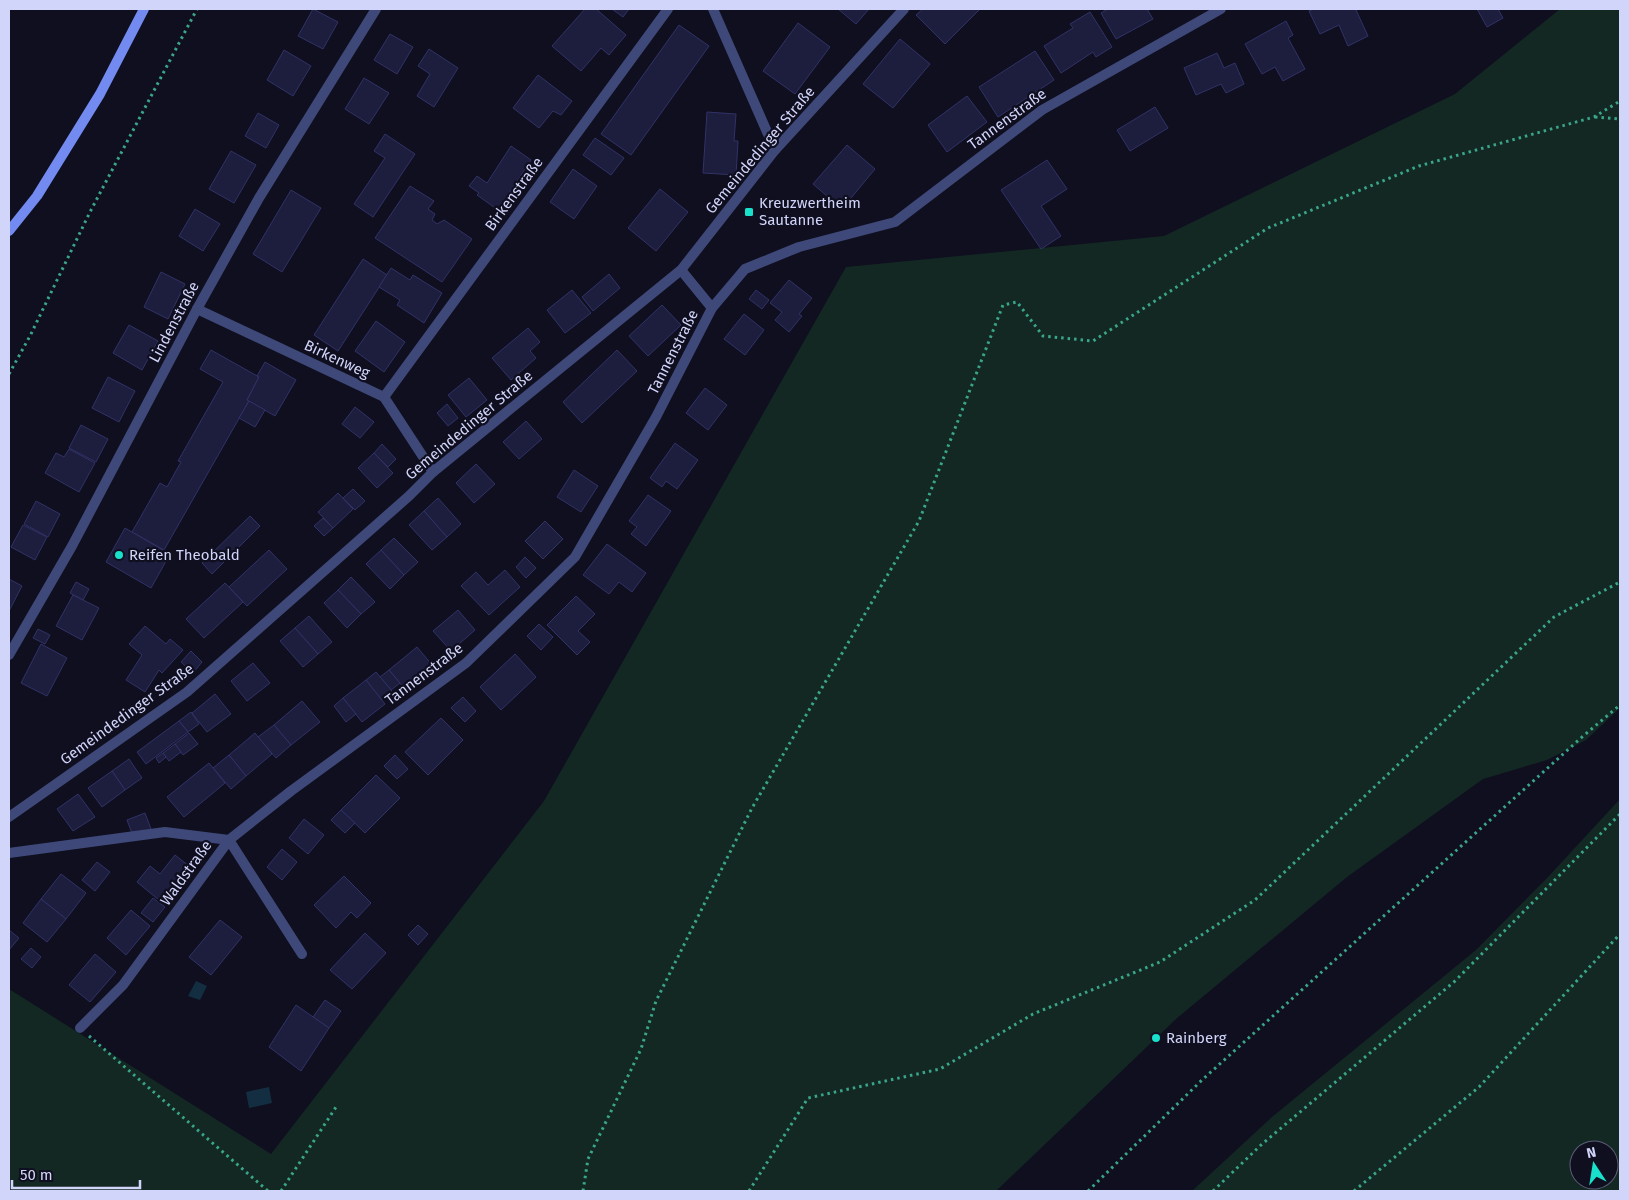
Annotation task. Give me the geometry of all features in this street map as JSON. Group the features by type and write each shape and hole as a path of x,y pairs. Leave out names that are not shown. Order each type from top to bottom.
{"main road":[{"path":"9,231 37,196 100,94 144,9"}],"street":[{"name":"Lindenstraße","path":"9,655 72,546 197,310 259,198 376,9"},
{"name":"Birkenstraße","path":"384,398 668,9"},
{"path":"713,9 775,150"},
{"name":"Gemeindedinger Straße","path":"9,817 188,692 409,496 433,472 681,270 775,150 904,9"},
{"name":"Tannenstraße","path":"229,840 290,791 466,663 575,557 656,417 712,308 745,269 799,247 895,222 1042,110 1221,9"},
{"name":"Tannenstraße","path":"681,270 712,308"},
{"name":"Birkenweg","path":"197,310 384,398"},
{"path":"384,398 433,472"},
{"path":"9,853 165,832 229,840"},
{"name":"Waldstraße","path":"80,1028 123,985 229,840 302,954"}],"path":[{"path":"9,374 30,336 90,212 197,9"},
{"path":"583,1191 588,1159 641,1050 656,1001 752,808 919,521 1003,305 1017,302 1043,336 1093,341 1268,228 1419,166 1594,117 1620,101"},
{"path":"1594,117 1620,119"},
{"path":"749,1191 808,1098 940,1069 1033,1014 1160,962 1255,900 1554,617 1620,582"},
{"path":"1088,1191 1202,1080 1582,737 1620,705"},
{"path":"1213,1191 1261,1144 1455,981 1620,814"},
{"path":"1354,1191 1479,1087 1620,934"},
{"path":"80,1028 268,1191"},
{"path":"281,1191 338,1104"}],"green space":[{"path":"1560,9 1620,9 1620,708 1586,740 1547,760 1483,779 1347,877 1176,1019 996,1191 9,1191 9,989 271,1154 544,801 846,267 1164,236 1455,94"},
{"path":"1620,799 1620,1191 1192,1191 1272,1117 1476,950 1549,876"}],"water":[{"path":"196,981 207,986 200,1000 188,996"},
{"path":"269,1087 272,1103 249,1108 246,1092"}],"building":[{"path":"313,9 338,22 323,49 298,36"},
{"path":"585,9 596,9 626,35 609,55 601,48 581,71 552,46"},
{"path":"612,9 629,9 623,17"},
{"path":"838,9 869,9 856,24"},
{"path":"923,9 980,9 945,44 916,15"},
{"path":"1108,9 1147,9 1153,19 1116,39 1101,13"},
{"path":"1314,9 1360,9 1356,10 1368,36 1348,46 1339,25 1320,34 1309,11"},
{"path":"1477,9 1498,9 1503,18 1487,27"},
{"path":"1090,12 1112,47 1096,57 1093,52 1061,73 1044,46 1073,28 1070,24"},
{"path":"1286,21 1293,35 1288,38 1305,69 1283,81 1275,67 1262,74 1245,44"},
{"path":"798,23 830,47 795,94 763,71"},
{"path":"679,25 709,46 631,155 601,134"},
{"path":"390,34 413,47 397,74 374,60"},
{"path":"900,39 930,64 893,108 863,84"},
{"path":"429,49 458,68 434,107 417,96 430,74 418,66"},
{"path":"284,50 311,66 293,96 267,80"},
{"path":"1035,51 1054,80 998,117 979,87"},
{"path":"1217,53 1224,68 1235,63 1244,84 1226,93 1221,84 1196,95 1184,68"},
{"path":"538,75 572,101 561,115 553,111 539,128 513,108"},
{"path":"364,78 389,93 369,124 345,109"},
{"path":"967,96 987,122 947,152 928,125"},
{"path":"1155,107 1168,128 1130,151 1117,130"},
{"path":"707,112 736,114 734,141 738,141 736,175 703,173"},
{"path":"258,113 279,125 266,148 245,136"},
{"path":"385,134 415,154 373,217 354,204 385,158 374,151"},
{"path":"595,138 624,158 611,175 583,155"},
{"path":"847,145 875,169 842,209 813,184"},
{"path":"511,146 531,160 498,210 477,195 479,193 469,186 477,176 487,183"},
{"path":"231,151 256,165 234,203 209,189"},
{"path":"1047,160 1067,189 1041,206 1061,236 1041,249 1001,190"},
{"path":"573,169 597,186 574,219 550,202"},
{"path":"410,186 434,201 428,209 435,214 432,220 437,224 444,220 472,239 442,282 375,238"},
{"path":"660,189 688,212 656,251 628,228"},
{"path":"291,190 321,208 282,272 253,254"},
{"path":"195,209 220,224 203,251 179,236"},
{"path":"363,259 387,275 338,351 314,335"},
{"path":"391,268 410,280 413,275 442,293 424,323 397,305 400,300 379,287"},
{"path":"161,272 185,284 168,319 144,307"},
{"path":"609,274 620,288 593,311 582,297"},
{"path":"789,280 812,298 799,314 802,316 789,332 775,320 782,312 770,303"},
{"path":"572,290 591,313 565,333 547,310"},
{"path":"756,290 769,300 762,309 749,299"},
{"path":"662,305 681,325 648,356 629,336"},
{"path":"744,314 764,330 745,355 724,339"},
{"path":"376,321 405,342 384,372 355,351"},
{"path":"129,325 158,341 142,370 113,353"},
{"path":"528,328 540,342 530,351 536,358 511,380 492,358"},
{"path":"211,350 259,377 247,400 249,401 164,550 132,532 160,483 167,487 181,462 178,461 223,382 200,369"},
{"path":"617,350 637,371 582,423 563,402"},
{"path":"265,362 296,380 275,416 247,400"},
{"path":"108,377 135,391 119,422 92,408"},
{"path":"469,378 487,400 466,417 448,395"},
{"path":"705,388 727,405 708,430 686,413"},
{"path":"249,401 265,410 255,427 239,418"},
{"path":"447,404 458,418 448,426 437,413"},
{"path":"355,407 374,422 360,438 342,424"},
{"path":"526,421 542,439 519,459 503,442"},
{"path":"81,425 108,439 96,462 69,448"},
{"path":"675,443 698,460 677,489 666,481 662,487 650,478"},
{"path":"382,444 396,459 388,467 374,453"},
{"path":"69,449 95,463 79,492 45,473 56,453 64,457"},
{"path":"374,453 393,473 377,488 358,468"},
{"path":"476,464 495,484 474,503 456,483"},
{"path":"574,470 598,486 581,512 557,497"},
{"path":"353,489 365,501 355,510 343,498"},
{"path":"338,493 353,509 333,528 318,512"},
{"path":"648,495 671,511 646,546 631,534 637,527 629,521"},
{"path":"438,498 461,524 447,537 424,511"},
{"path":"36,501 60,514 48,537 24,524"},
{"path":"424,511 447,537 432,550 409,525"},
{"path":"250,516 260,526 212,574 202,563"},
{"path":"323,518 333,528 324,536 314,526"},
{"path":"545,521 563,539 543,559 525,541"},
{"path":"23,525 47,537 35,560 11,547"},
{"path":"125,528 170,554 151,588 106,562"},
{"path":"394,538 418,562 404,575 381,550"},
{"path":"607,544 646,573 632,592 619,582 609,594 583,575"},
{"path":"269,550 287,569 247,606 229,587"},
{"path":"381,550 404,575 390,589 366,564"},
{"path":"525,557 536,568 526,578 516,567"},
{"path":"505,570 520,587 489,615 461,586 476,572 488,585"},
{"path":"351,577 375,602 361,614 338,590"},
{"path":"9,579 22,586 9,611"},
{"path":"76,582 89,589 83,600 70,593"},
{"path":"225,583 243,602 204,638 186,619"},
{"path":"338,590 361,614 347,628 324,603"},
{"path":"73,595 99,608 82,640 56,626"},
{"path":"576,596 595,614 578,631 590,642 577,655 547,625"},
{"path":"458,610 475,630 451,651 433,631"},
{"path":"309,616 332,642 318,654 295,628"},
{"path":"539,624 553,637 541,650 527,636"},
{"path":"145,626 166,644 170,639 183,650 162,673 159,670 145,692 126,680 142,655 129,644"},
{"path":"295,628 318,654 303,667 280,641"},
{"path":"38,629 50,635 45,644 33,638"},
{"path":"41,644 67,658 47,696 21,683"},
{"path":"417,647 432,665 404,688 389,670"},
{"path":"191,651 202,662 193,673 181,662"},
{"path":"515,654 536,677 501,710 480,687"},
{"path":"253,663 270,683 247,701 231,681"},
{"path":"389,670 400,683 391,690 380,677"},
{"path":"376,672 392,691 381,700 366,680"},
{"path":"366,680 385,704 362,722 343,698"},
{"path":"215,694 231,714 207,732 192,713"},
{"path":"463,697 476,711 465,722 451,708"},
{"path":"343,698 356,714 346,722 334,706"},
{"path":"302,701 320,722 291,745 274,725"},
{"path":"191,712 199,724 188,732 179,721"},
{"path":"441,718 463,740 428,775 405,752"},
{"path":"179,721 188,732 146,764 137,752"},
{"path":"274,725 291,745 276,758 258,737"},
{"path":"189,733 198,744 183,755 175,744"},
{"path":"255,733 272,754 246,776 229,755"},
{"path":"175,744 181,752 169,761 163,753"},
{"path":"163,753 166,757 159,763 156,758"},
{"path":"229,755 246,776 231,789 213,768"},
{"path":"395,755 408,769 397,779 384,766"},
{"path":"129,759 142,778 125,790 112,771"},
{"path":"209,763 225,783 184,817 167,797"},
{"path":"112,771 125,790 102,807 88,788"},
{"path":"376,775 400,798 365,833 341,810"},
{"path":"78,794 95,817 73,831 57,809"},
{"path":"341,810 355,823 345,833 331,820"},
{"path":"145,813 151,829 133,836 127,820"},
{"path":"304,819 324,835 308,854 289,838"},
{"path":"282,849 297,862 282,880 267,867"},
{"path":"175,855 194,870 165,905 137,882 150,866 160,874"},
{"path":"97,862 110,872 95,891 82,880"},
{"path":"61,874 86,893 66,919 41,899"},
{"path":"344,876 371,903 357,918 351,912 336,928 314,905"},
{"path":"153,898 165,907 153,922 141,913"},
{"path":"41,899 66,919 47,942 23,923"},
{"path":"131,910 150,926 126,955 107,938"},
{"path":"220,920 242,937 211,975 189,957"},
{"path":"418,925 428,934 418,945 408,935"},
{"path":"9,930 19,938 9,950"},
{"path":"365,933 386,953 352,989 330,970"},
{"path":"31,948 41,957 32,968 21,959"},
{"path":"95,954 116,972 90,1002 69,985"},
{"path":"325,1000 341,1011 329,1028 313,1017"},
{"path":"296,1005 329,1028 301,1071 269,1047"}],"place":[{"name":"Kreuzwertheim Sautanne","path":"749,212"},
{"name":"Reifen Theobald","path":"119,555"},
{"name":"Rainberg","path":"1156,1038"}]}
